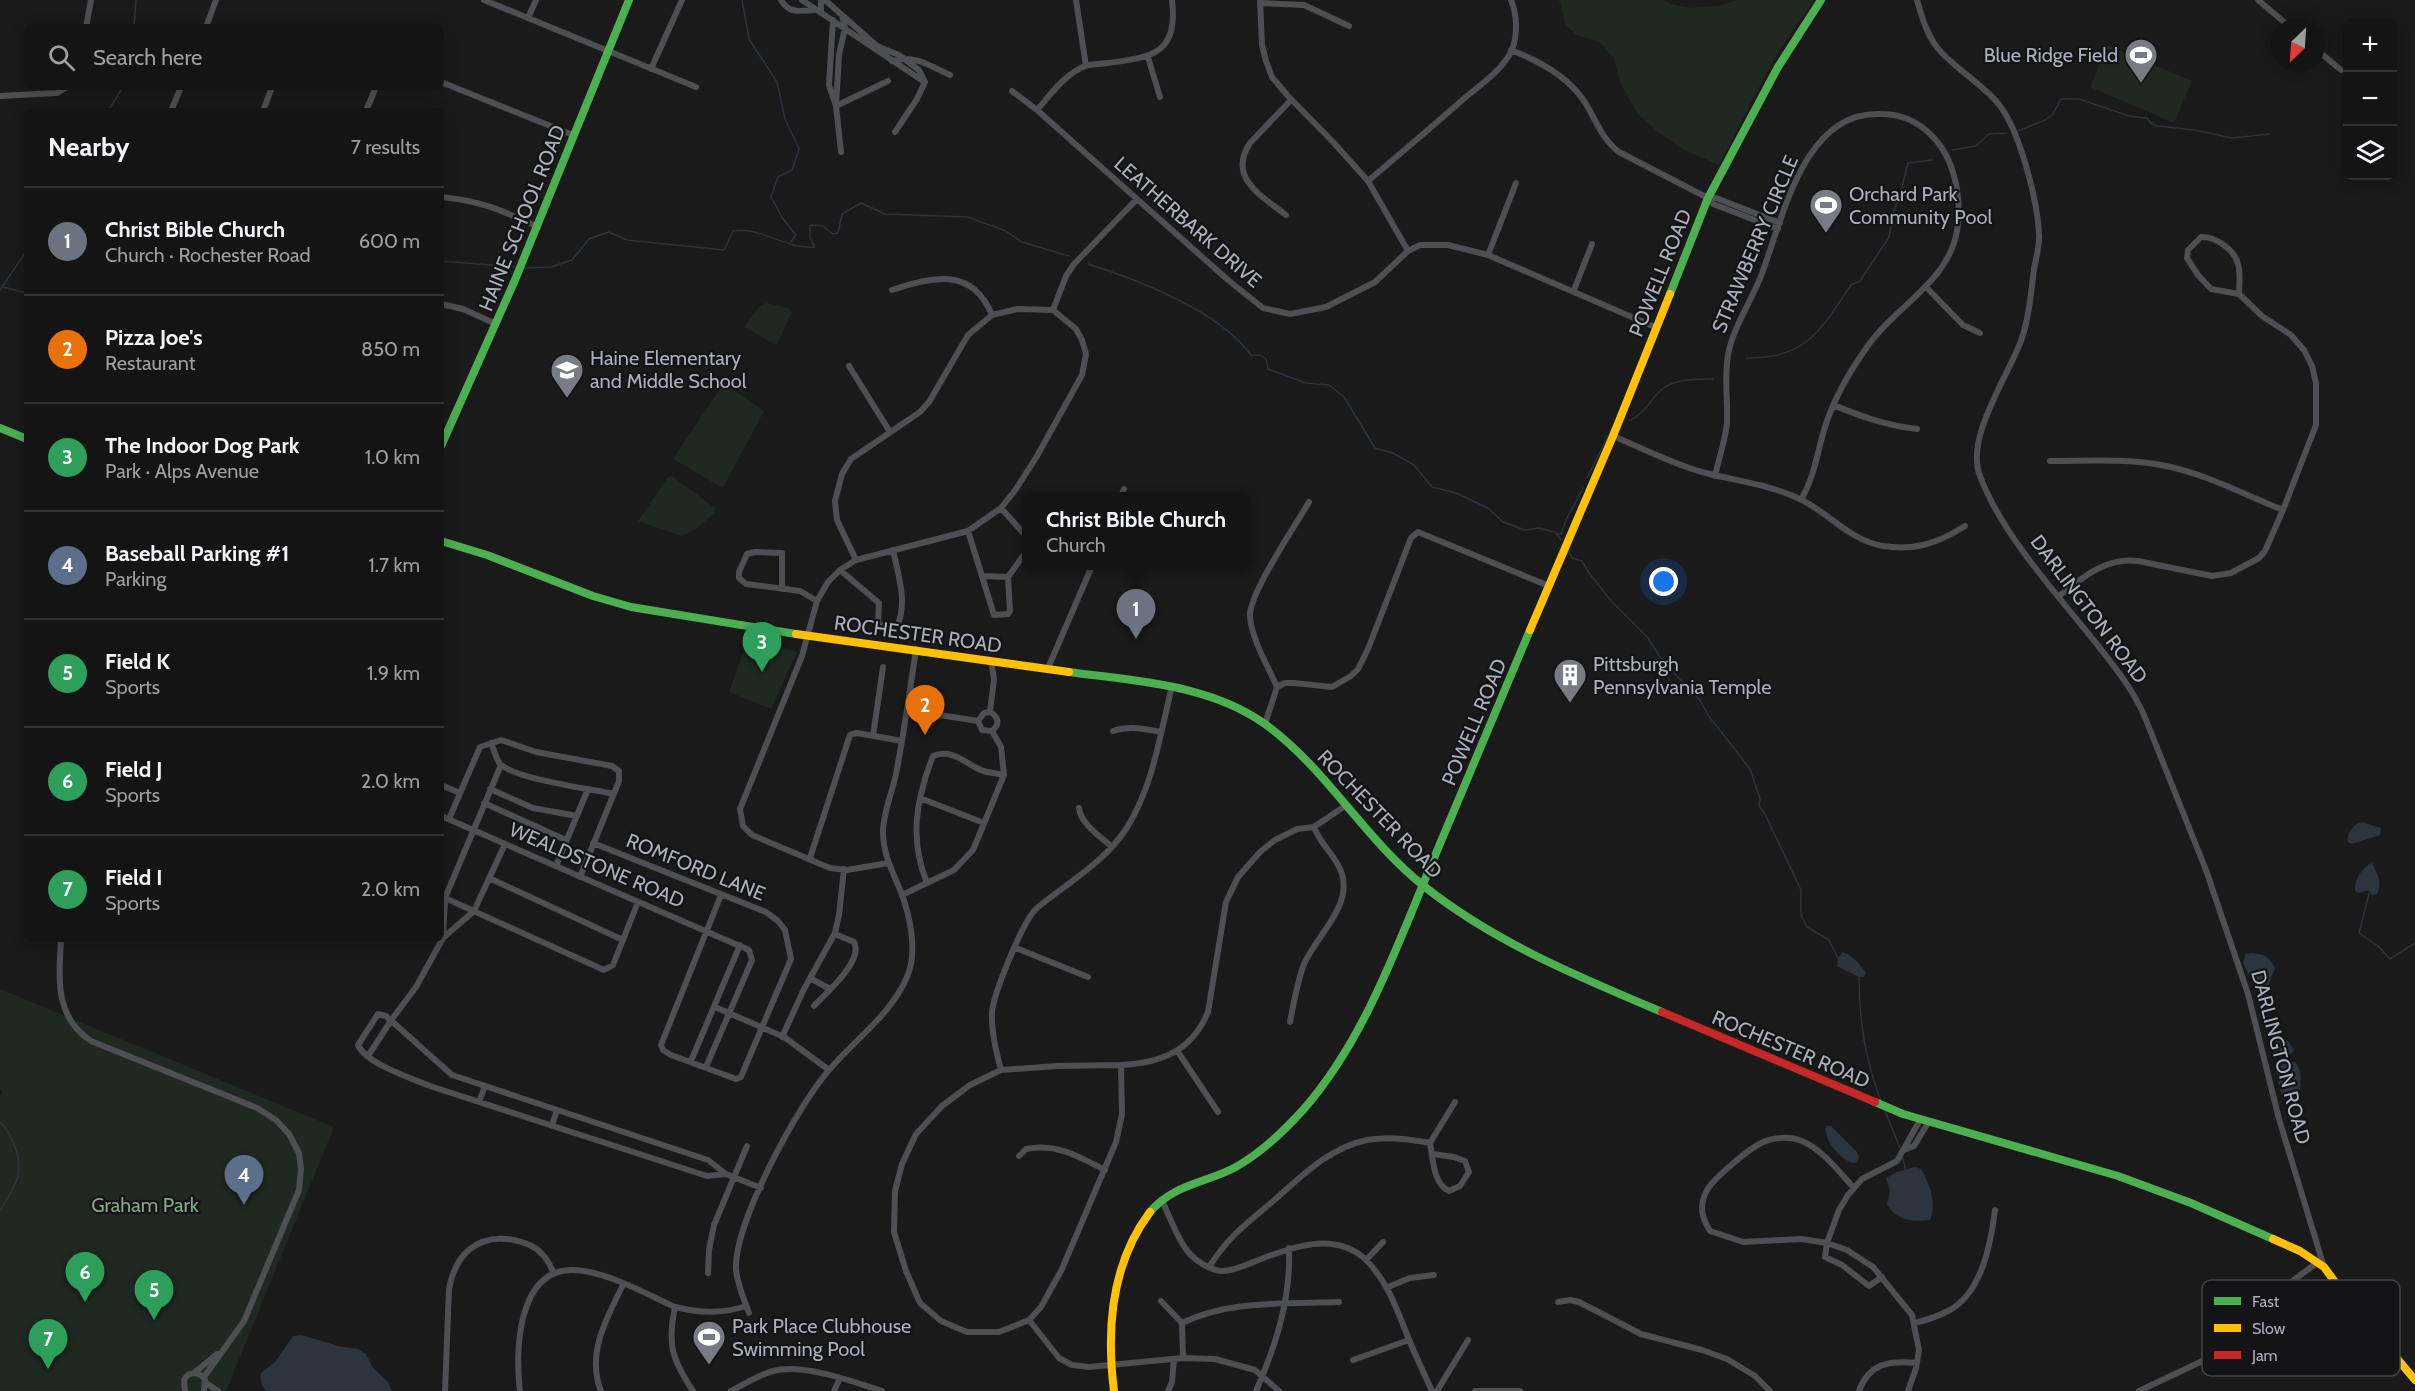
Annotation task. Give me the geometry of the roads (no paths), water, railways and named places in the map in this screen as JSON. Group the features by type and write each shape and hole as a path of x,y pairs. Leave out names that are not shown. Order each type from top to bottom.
{"street":[{"path":"87,24 91,0"},
{"path":"207,24 216,0"},
{"path":"484,0 696,87"},
{"path":"528,18 536,0"},
{"name":"HAINE SCHOOL ROAD","path":"444,437 538,227 629,0"},
{"path":"651,69 682,0"},
{"path":"781,0 789,10 795,12 818,11"},
{"path":"802,0 924,82"},
{"path":"818,11 823,0 881,49 917,60 950,75"},
{"path":"1076,0 1086,66"},
{"path":"1036,110 1063,80 1086,66 1148,57 1161,49 1170,35 1174,20 1172,0"},
{"path":"1368,181 1496,71 1511,50 1516,22 1511,0"},
{"name":"POWELL ROAD","path":"1114,1391 1109,1366 1112,1312 1125,1252 1141,1222 1162,1201 1187,1185 1240,1165 1286,1128 1315,1097 1331,1075 1369,1008 1387,971 1571,530 1613,436 1708,198 1774,74 1821,0"},
{"name":"DARLINGTON ROAD","path":"1917,0 1923,21 1937,47 1989,93 2004,112 2029,176 2039,236 2026,324 1980,432 1976,458 1979,475 2009,531 2133,692 2181,805 2248,994 2279,1119 2321,1264"},
{"path":"2258,0 2279,18"},
{"path":"1349,26 1304,5 1260,2 1262,45 1272,77 1368,181 1408,251 1420,245 1448,245 1488,255 1574,290 1655,327"},
{"path":"841,152 836,106 839,55 845,28 842,14"},
{"path":"833,20 829,85 836,106"},
{"path":"1511,50 1536,61 1572,87 1582,98 1603,135 1613,147 1708,198 1716,198 1779,226"},
{"path":"892,61 903,57"},
{"path":"895,132 917,99 924,82 919,70 903,57"},
{"path":"1148,57 1160,97"},
{"path":"2325,57 2341,70"},
{"path":"836,106 888,81"},
{"path":"444,83 573,135"},
{"path":"0,96 57,93 62,90"},
{"path":"172,108 180,90"},
{"path":"264,108 272,90"},
{"path":"367,108 375,90"},
{"name":"LEATHERBARK DRIVE","path":"1012,91 1263,308 1290,314 1326,307 1375,282 1408,251"},
{"path":"1286,215 1251,186 1242,167 1245,151 1250,143 1291,100"},
{"name":"STRAWBERRY CIRCLE","path":"1714,476 1725,440 1728,354 1761,277 1800,173 1821,138 1854,117 1875,113 1910,119 1929,132 1943,148 1951,166 1957,194 1958,218 1953,245 1944,267 1869,344 1833,405 1814,473 1801,500"},
{"path":"1488,255 1516,183"},
{"path":"444,197 489,205 538,227"},
{"path":"1053,310 1066,276 1074,264 1136,200"},
{"path":"2059,596 2097,569 2111,562 2126,559 2212,576 2230,573 2259,558 2265,551 2316,425 2316,383 2312,366 2304,350 2291,335 2262,316 2239,294 2211,289 2198,275 2187,258 2188,250 2201,237 2216,239 2236,258 2239,270 2239,294"},
{"path":"1574,290 1592,244"},
{"path":"892,290 925,279 957,280 977,292 993,315"},
{"path":"1926,287 1963,325 1980,333"},
{"path":"444,306 463,309 496,324"},
{"path":"856,560 837,520 835,501 837,487 851,459 912,419 925,407 968,335 993,315 1018,309 1053,310 1076,329 1086,354 1082,375 1037,456 1001,508 968,531 856,560 840,570 828,582 817,601 809,636 748,786 740,814 743,826 752,835 830,868 844,869 888,863"},
{"path":"849,366 890,432"},
{"path":"1833,405 1871,421 1917,429"},
{"path":"0,428 24,438"},
{"path":"1613,436 1699,471 1761,485 1801,500 1857,538 1883,546 1935,543 1965,526"},
{"path":"2050,461 2120,460 2168,466 2283,510"},
{"path":"1265,724 1277,687 1254,633 1250,616 1254,598 1309,502"},
{"path":"1001,508 1022,532"},
{"path":"968,531 991,611 997,616 1008,614 1010,611 1008,577 1022,558"},
{"path":"1277,687 1285,683 1294,683 1332,687 1358,669 1412,538 1418,532 1549,586"},
{"name":"ROCHESTER ROAD","path":"444,542 487,555 593,596 631,607 809,636 1172,686 1222,702 1265,724 1300,755 1345,806 1423,886 1468,919 1516,947 1754,1052 1924,1121 2118,1176 2258,1231 2321,1264 2333,1280"},
{"path":"840,570 879,603 878,623 880,626 897,626 902,607 893,550"},
{"path":"782,589 782,554 755,552 747,555 739,572 742,582 760,587 807,593 817,601"},
{"path":"1048,668 1090,570"},
{"path":"982,576 1008,577"},
{"path":"520,1391 517,1370 521,1324 526,1308 537,1289 554,1274 564,1271 586,1272 675,1307 719,1313 747,1309 736,1270 737,1253 761,1188 795,1120 829,1070 895,1000 908,974 912,948 909,923 902,895 888,863 883,831 902,741 916,649"},
{"path":"990,712 994,678 991,661"},
{"path":"994,678 1006,663"},
{"path":"873,736 883,667"},
{"path":"1001,1071 994,1044 992,1014 996,994 1016,948 1035,910 1112,847 1125,831 1141,801 1172,686"},
{"path":"907,710 978,721"},
{"path":"978,721 980,716 990,712"},
{"path":"978,721 982,730 992,731 997,727 998,721 990,712"},
{"path":"1113,731 1134,727 1161,732"},
{"path":"902,895 954,870 973,850 1004,775 1001,747 992,731"},
{"path":"810,858 850,735 857,733 902,741"},
{"path":"449,819 477,752 480,747 491,743 501,740 536,752 612,766 619,771 620,777 579,877"},
{"path":"491,743 501,765 529,777 614,794"},
{"path":"927,883 920,866 915,840 920,798 933,756 940,753 958,757 984,771 1004,775"},
{"path":"444,918 445,898 501,765"},
{"path":"444,786 460,792"},
{"path":"490,789 533,808 576,816"},
{"path":"556,866 588,789"},
{"path":"920,798 984,823"},
{"path":"484,803 566,840"},
{"path":"1121,1065 1120,1128 1105,1170 1062,1269 1041,1307 1029,1320 999,1332 983,1334 967,1332 941,1321 920,1303 906,1271 894,1232 895,1191 902,1164 916,1134 951,1099 970,1085 1001,1071 1057,1066 1150,1063 1178,1052 1203,1024 1208,1012 1226,902 1238,877 1253,858 1275,840 1298,829 1314,827 1345,806"},
{"path":"1079,808 1084,821 1112,847"},
{"name":"WEALDSTONE ROAD","path":"444,817 740,945"},
{"path":"1290,1022 1297,985 1304,966 1338,908 1344,893 1342,872 1320,842 1314,827"},
{"name":"ROMFORD LANE","path":"593,843 721,895 734,898 766,912 778,921 788,940 791,959 741,1077 736,1079 663,1050 661,1045 706,930"},
{"path":"444,937 474,911 505,844"},
{"path":"782,1036 810,978 835,934 844,869"},
{"path":"489,878 623,940"},
{"path":"706,930 721,895"},
{"path":"445,898 604,970 613,965 638,902"},
{"path":"814,1006 843,976 856,950 854,942 835,934"},
{"path":"61,942 58,983 61,1002 68,1019 81,1035 257,1108 276,1120 289,1134 299,1153 301,1169 299,1190 250,1310 205,1380 204,1391"},
{"path":"368,1056 416,987 441,942"},
{"path":"691,1061 740,945 749,950 752,960 706,1067"},
{"path":"1016,948 1088,977"},
{"path":"810,978 830,989"},
{"path":"715,1007 782,1036 829,1070"},
{"path":"726,1174 715,1177 696,1173 430,1086 390,1070 361,1051 358,1045 378,1014 392,1019 452,1075 708,1160 726,1174 761,1188"},
{"path":"1178,1052 1218,1112"},
{"path":"479,1102 485,1086"},
{"path":"1433,1155 1454,1157 1465,1161 1469,1172 1464,1182 1455,1190 1443,1189 1437,1178 1430,1143 1455,1102"},
{"path":"552,1125 557,1110"},
{"path":"1882,1277 1869,1286 1842,1265 1825,1257 1827,1242 1839,1210 1854,1188 1862,1179 1897,1161 1924,1121"},
{"path":"623,1149 628,1134"},
{"path":"1854,1188 1814,1147 1800,1140 1780,1137 1761,1143 1706,1190 1702,1204 1703,1218 1710,1231 1725,1238 1743,1242 1801,1239 1827,1242 1862,1258 1874,1267 1912,1315 1915,1323 1919,1350 1908,1391"},
{"path":"1209,1267 1221,1248 1240,1227 1317,1162 1349,1145 1367,1140 1390,1138 1430,1143"},
{"path":"708,1273 709,1250 714,1225 747,1146"},
{"path":"1019,1156 1026,1149 1050,1147 1105,1170"},
{"path":"696,1173 700,1158"},
{"path":"1162,1201 1182,1244 1197,1261 1220,1271 1229,1270 1289,1248 1323,1242 1340,1245 1366,1260 1388,1287 1432,1391"},
{"path":"1915,1323 1952,1309 1965,1298 1976,1281 1984,1259 1995,1210"},
{"path":"446,1391 449,1289 452,1275 464,1254 488,1239 518,1241 534,1247 544,1256 554,1274"},
{"path":"1366,1260 1383,1242"},
{"path":"1256,1391 1286,1304 1290,1280 1289,1248"},
{"path":"2295,1280 2321,1264"},
{"path":"1388,1287 1410,1278 1434,1275"},
{"path":"601,1391 596,1368 597,1349 608,1315 623,1285"},
{"path":"1558,1302 1570,1300 1579,1302 1641,1334 1727,1359 1755,1376 1770,1391"},
{"path":"1161,1301 1182,1323 1184,1358"},
{"path":"1182,1323 1213,1311 1240,1306 1339,1302"},
{"path":"675,1307 671,1348 675,1363 693,1391"},
{"path":"1029,1320 1059,1358 1079,1367 1199,1358 1237,1364 1255,1370 1279,1391"},
{"path":"1353,1360 1409,1340"},
{"path":"1437,1391 1468,1340"},
{"path":"185,1391 184,1380 188,1375 194,1373 223,1350"},
{"path":"1168,1391 1172,1382 1174,1359"},
{"path":"1859,1391 1866,1376 1875,1368 1898,1361 1917,1363"},
{"path":"2139,1391 2202,1361"},
{"name":"ROCHESTER ROAD","path":"2400,1362 2415,1380"},
{"path":"731,1391 774,1371 806,1371 840,1378 882,1391"},
{"path":"194,1373 218,1391"},
{"path":"834,1391 840,1378"},
{"path":"1475,1391 1519,1391"}],"waterway":[{"path":"134,24 136,0"},
{"path":"742,0 749,39 777,82 785,119 799,149 792,170 778,177 771,197 783,219 796,235 790,243"},
{"path":"110,108 121,90"},
{"path":"2018,131 2045,120 2053,114 2061,99 2079,99 2129,116 2147,118 2157,126 2195,130 2232,138 2270,134"},
{"path":"1952,150 1976,146 1989,134 2007,133"},
{"path":"1746,358 1783,353 1797,347 1820,329 1851,285 1860,281 1889,237 1893,213 1908,163 1932,160"},
{"path":"523,268 551,267 572,260 589,239 609,232 627,240 724,250 733,231 743,230 794,245 815,247 810,238 810,225 823,226 833,234 838,233 842,214 861,203 885,214 967,217 1004,230 1022,242 1069,256"},
{"path":"0,290 24,254"},
{"path":"444,261 515,267"},
{"path":"1088,264 1154,288 1199,311 1237,339 1251,355 1260,355 1266,359 1268,369 1306,383 1329,385 1344,397 1375,448 1393,453 1414,465 1432,487 1456,493 1488,508 1503,522 1525,530 1539,528 1555,532 1561,540"},
{"path":"3,287 24,292"},
{"path":"1630,420 1670,384 1688,380 1713,379"},
{"path":"1587,478 1612,428"},
{"path":"1557,534 1561,534 1583,488"},
{"path":"1568,549 1572,558 1582,561 1612,602 1648,638 1663,662 1700,700 1708,715 1750,769 1760,799 1759,806 1801,890 1801,915 1807,927 1829,940 1838,958"},
{"path":"2370,890 2359,933 2378,946 2390,959 2415,943"},
{"path":"1859,977 1864,1040 1881,1101"},
{"path":"1885,1111 1900,1148"},
{"path":"0,1122 15,1147 19,1162 15,1185 0,1211"},
{"path":"1902,1156 1906,1171"}],"place":[{"name":"Blue Ridge Field","path":"2141,84"},
{"name":"Orchard Park Community Pool","path":"1826,234"},
{"name":"Haine Elementary and Middle School","path":"567,399"},
{"name":"Christ Bible Church","path":"1136,639"},
{"name":"The Indoor Dog Park","path":"762,672"},
{"name":"Pittsburgh Pennsylvania Temple","path":"1570,704"},
{"name":"Pizza Joe's","path":"925,735"},
{"name":"Baseball Parking #1","path":"244,1205"},
{"name":"Field J","path":"85,1302"},
{"name":"Field K","path":"154,1320"},
{"name":"Park Place Clubhouse Swimming Pool","path":"709,1366"},
{"name":"Field I","path":"48,1369"}],"park label":[{"name":"Graham Park","path":"145,1205"}]}
